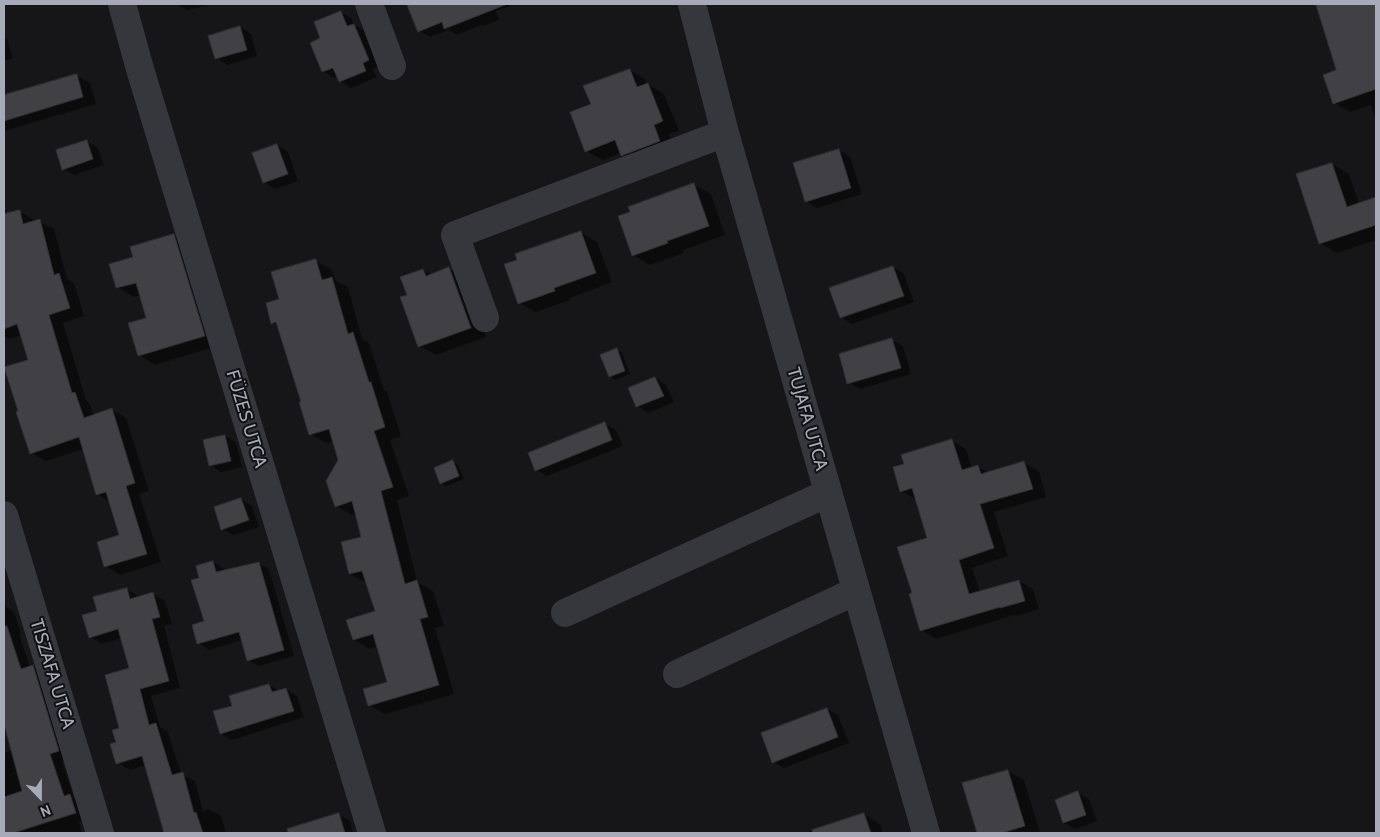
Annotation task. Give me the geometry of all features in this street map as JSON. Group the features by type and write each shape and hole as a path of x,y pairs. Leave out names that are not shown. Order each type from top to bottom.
{"street":[{"name":"FÜZES UTCA","path":"122,4 372,833"},
{"path":"369,4 392,66"},
{"name":"TUJAFA UTCA","path":"692,4 725,133 926,833"},
{"path":"485,318 455,235 725,133"},
{"path":"565,612 828,493"},
{"name":"TISZAFA UTCA","path":"4,515 100,833"},
{"path":"677,674 856,591"}],"building":[{"path":"407,4 505,5 444,29 442,22 418,32"},
{"path":"1316,4 1376,4 1376,89 1333,104 1323,75 1336,70"},
{"path":"341,11 347,26 354,24 369,60 363,63 366,71 339,82 333,68 322,72 310,43 320,38 314,22"},
{"path":"240,26 247,50 215,59 208,36"},
{"path":"630,69 637,87 648,83 663,121 654,125 660,141 621,156 615,140 585,152 570,112 591,104 583,86"},
{"path":"77,74 83,97 4,121 4,95"},
{"path":"87,140 93,159 62,170 56,150"},
{"path":"277,144 288,174 263,183 252,153"},
{"path":"839,149 851,188 805,202 793,163"},
{"path":"1332,163 1347,207 1376,197 1376,225 1319,244 1296,174"},
{"path":"694,183 709,226 632,256 618,216 630,212 628,207"},
{"path":"20,210 23,224 40,219 54,275 59,273 70,308 49,315 72,393 75,392 84,418 112,408 135,483 126,486 147,554 104,567 97,542 119,535 106,492 96,495 79,437 30,454 4,367 28,360 17,324 4,329 4,214"},
{"path":"581,231 596,273 554,288 555,291 518,304 504,264 517,260 515,254"},
{"path":"174,234 205,336 138,356 128,323 146,318 136,283 116,288 109,264 133,257 130,247"},
{"path":"316,259 322,280 332,277 348,334 353,332 385,427 374,431 393,487 381,491 405,584 417,580 428,617 420,619 439,685 368,706 363,689 387,682 373,634 353,640 346,620 375,611 362,571 349,574 341,542 361,537 352,501 335,507 326,481 338,460 329,429 309,435 299,402 301,402 276,322 271,324 266,303 279,299 271,272"},
{"path":"893,266 904,296 840,318 829,288"},
{"path":"449,267 471,328 418,347 400,297 407,295 400,277 423,269 426,276"},
{"path":"892,338 901,368 847,384 839,354"},
{"path":"617,348 625,371 609,377 600,355"},
{"path":"655,377 664,396 636,407 628,388"},
{"path":"605,422 612,440 535,471 528,453"},
{"path":"225,435 231,461 209,466 203,440"},
{"path":"952,439 962,470 978,465 981,474 1024,461 1033,489 980,504 994,548 959,560 969,594 1019,580 1025,601 920,631 909,594 912,593 897,547 927,538 912,488 900,492 893,467 904,464 901,455"},
{"path":"453,460 459,476 440,484 434,468"},
{"path":"241,498 249,520 221,530 214,507"},
{"path":"213,561 216,572 259,562 284,650 247,661 239,632 197,644 192,625 204,621 191,580 199,578 196,566"},
{"path":"127,588 130,599 153,592 160,617 152,619 169,681 140,689 149,725 156,723 172,775 183,772 194,813 196,812 203,833 164,833 142,756 116,764 110,744 116,742 112,730 119,728 105,675 129,668 118,629 89,638 82,615 97,611 93,597"},
{"path":"4,626 7,626 21,669 33,665 59,751 50,754 64,796 70,794 76,813 13,833 4,833 4,797 22,791 4,724"},
{"path":"269,684 272,692 286,688 294,711 220,734 213,711 232,706 229,696"},
{"path":"827,708 838,737 772,763 761,733"},
{"path":"1008,770 1025,826 1002,833 977,833 962,783"},
{"path":"1078,791 1086,815 1063,823 1055,800"},
{"path":"339,813 345,833 288,833 287,829"},
{"path":"864,813 871,833 813,833 812,830"}]}
